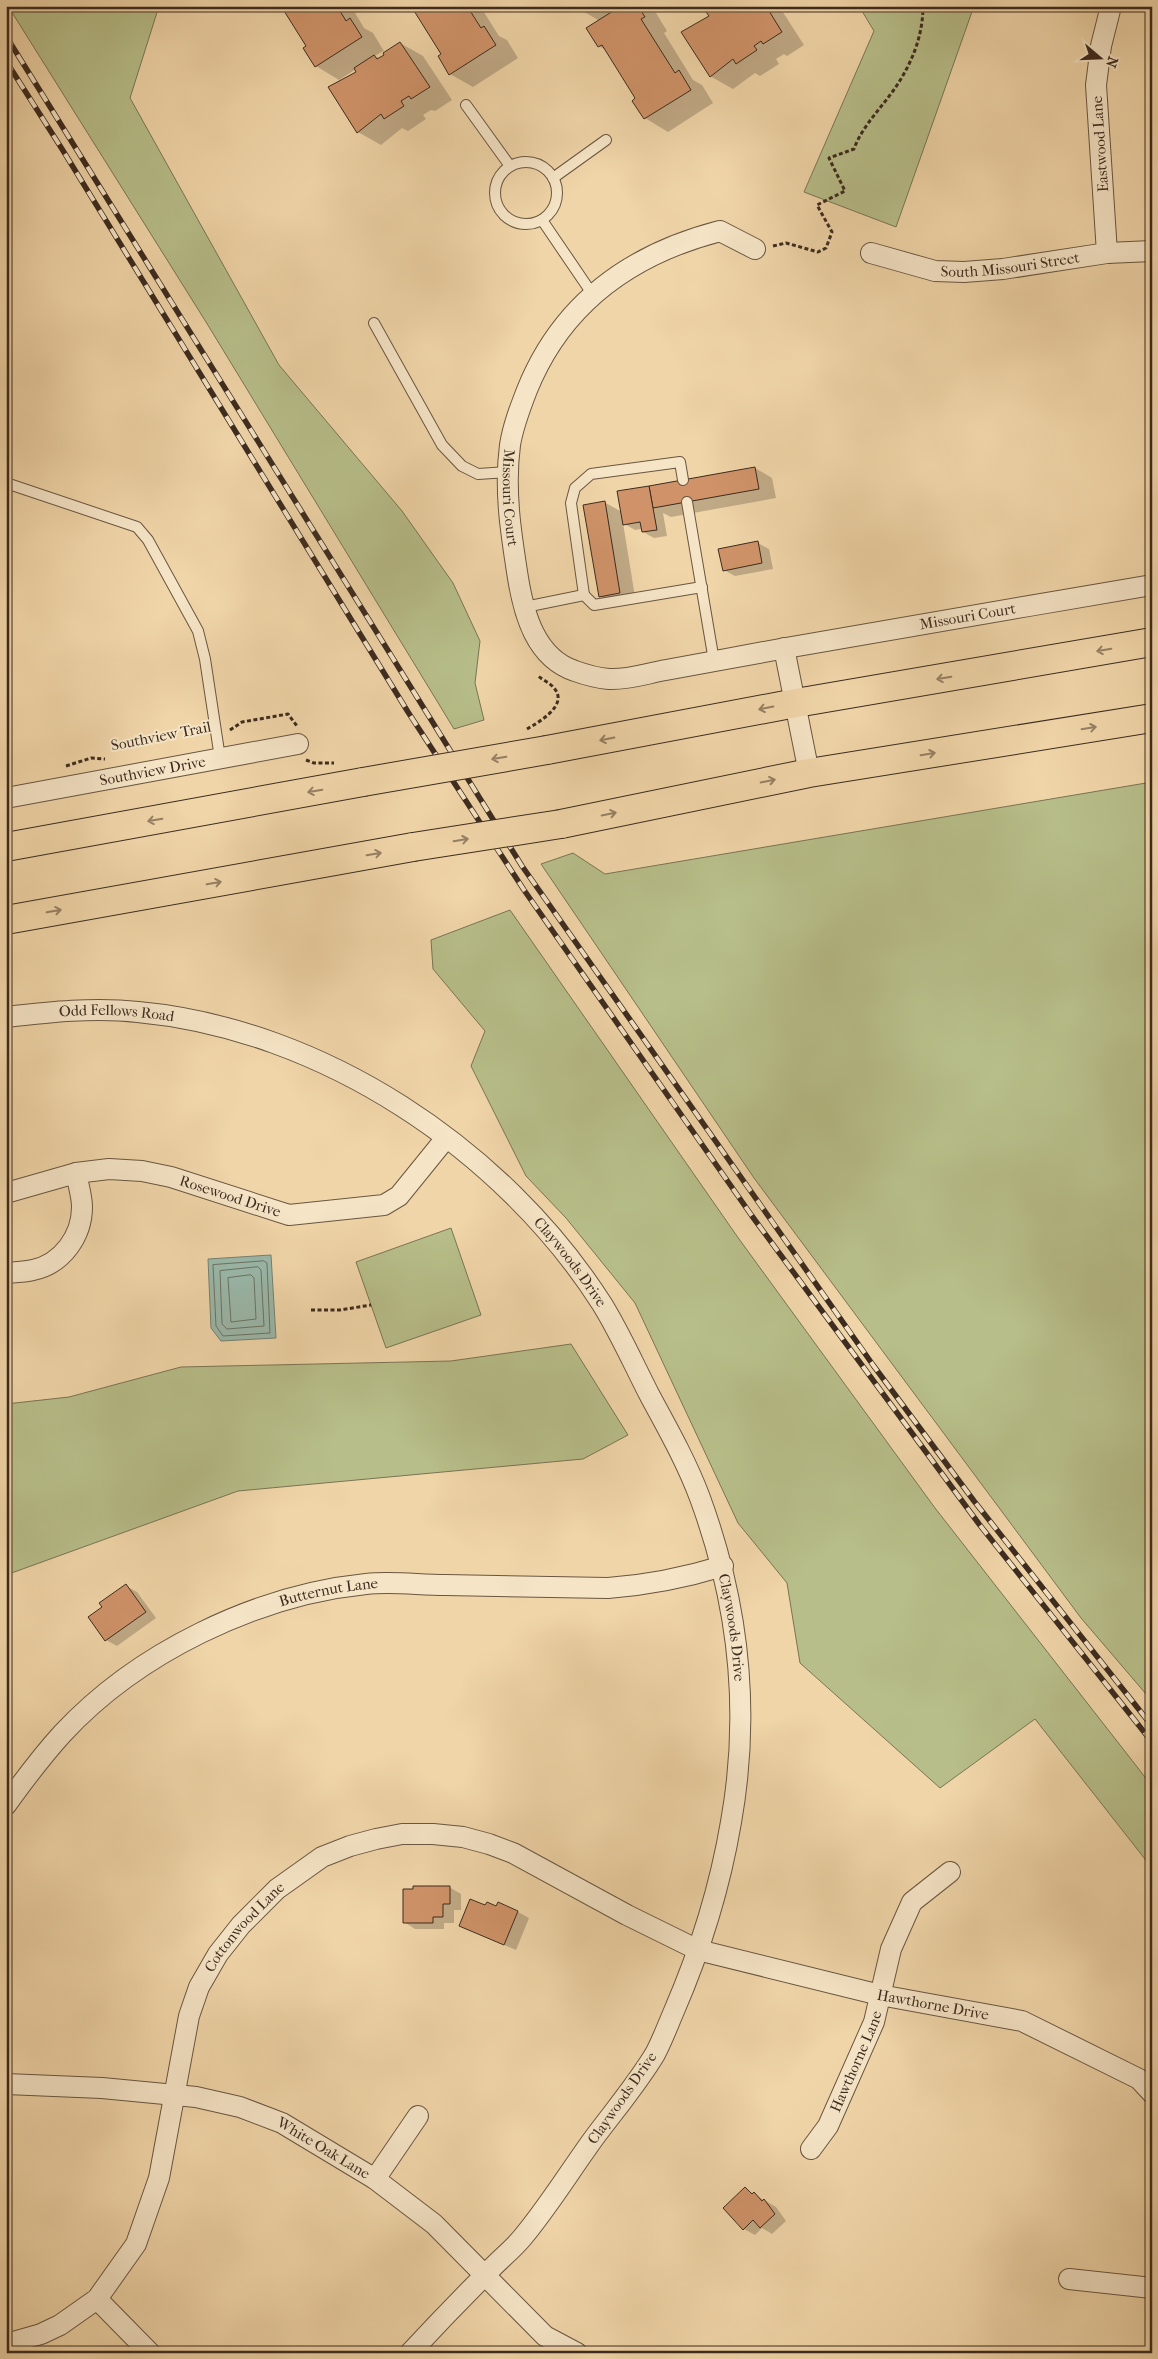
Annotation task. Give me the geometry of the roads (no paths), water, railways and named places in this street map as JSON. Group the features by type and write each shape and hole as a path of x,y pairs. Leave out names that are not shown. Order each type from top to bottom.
{"highway":[{"path":"6,847 547,750 796,703 1152,642"},
{"path":"6,920 413,847 561,824 809,773 1152,718"}],"street":[{"name":"Eastwood Lane","path":"1107,253 1096,85 1101,46 1111,6"},
{"name":"Missouri Court","path":"755,249 720,231 687,240 657,252 624,270 592,295 567,321 552,341 534,374 515,421 508,472 509,520 519,584 537,643 570,670 587,675 621,678 1152,585"},
{"name":"South Missouri Street","path":"871,253 935,271 964,272 1003,269 1107,253 1152,251"},
{"path":"784,648 809,773"},
{"name":"Southview Drive","path":"6,798 298,744"},
{"name":"Odd Fellows Road","path":"6,1017 63,1010 137,1011 210,1023 227,1028"},
{"name":"Claywoods Drive","path":"227,1028 280,1044 344,1073 405,1108 462,1149 514,1196 561,1248 602,1305 699,1493 723,1566 735,1624 740,1665 741,1748 731,1824 713,1902 698,1950 655,2054 522,2238 410,2353"},
{"name":"Rosewood Drive","path":"6,1193 76,1173 109,1169 142,1171 171,1176 289,1215 384,1205 399,1196 446,1138"},
{"path":"6,1273 34,1270 50,1264 65,1252 75,1237 80,1223 82,1206 76,1173"},
{"name":"Butternut Lane","path":"6,1806 30,1772 64,1733 108,1692 157,1657 210,1628 258,1609 316,1592 367,1584 608,1588 666,1581 723,1566"},
{"name":"Cottonwood Lane","path":"6,2344 41,2334 60,2325 97,2299 136,2244 159,2178 189,2016 199,1986 218,1954 242,1925 277,1889 322,1858 350,1846 376,1838 402,1834 433,1834 489,1844 514,1853 627,1915 698,1950"},
{"name":"Hawthorne Lane","path":"811,2149 828,2126 874,2022 891,1949 912,1902 950,1872"},
{"name":"Hawthorne Drive","path":"698,1950 880,1995 1022,2021 1139,2080 1152,2093"},
{"name":"White Oak Lane","path":"6,2084 102,2088 174,2094 240,2108 282,2122 375,2178 434,2224 545,2336 577,2353"},
{"path":"375,2178 418,2116"},
{"path":"1070,2279 1152,2288"},
{"path":"97,2299 150,2353"}],"lane":[{"path":"466,105 510,166"},
{"path":"553,178 606,140"},
{"path":"521,162 532,163 544,168 553,178 557,190 556,201 551,212 542,220 530,225 517,224 507,219 498,210 494,196 495,185 500,174 510,166 521,162"},
{"path":"542,220 592,295"},
{"path":"374,323 442,445 462,466 478,474 508,472"},
{"path":"683,480 680,462 591,474 575,488 571,503 584,595 594,605 702,587"},
{"path":"6,483 137,527 148,540 198,631 205,659 220,758"},
{"path":"687,502 714,661"},
{"path":"525,607 584,595"}],"water":[{"path":"271,1255 276,1338 221,1341 211,1328 208,1259"}],"railway":[{"path":"6,36 522,866 873,1365 974,1501 1152,1726"},
{"path":"6,61 408,712 524,890 752,1216 979,1524 1152,1742"}]}
